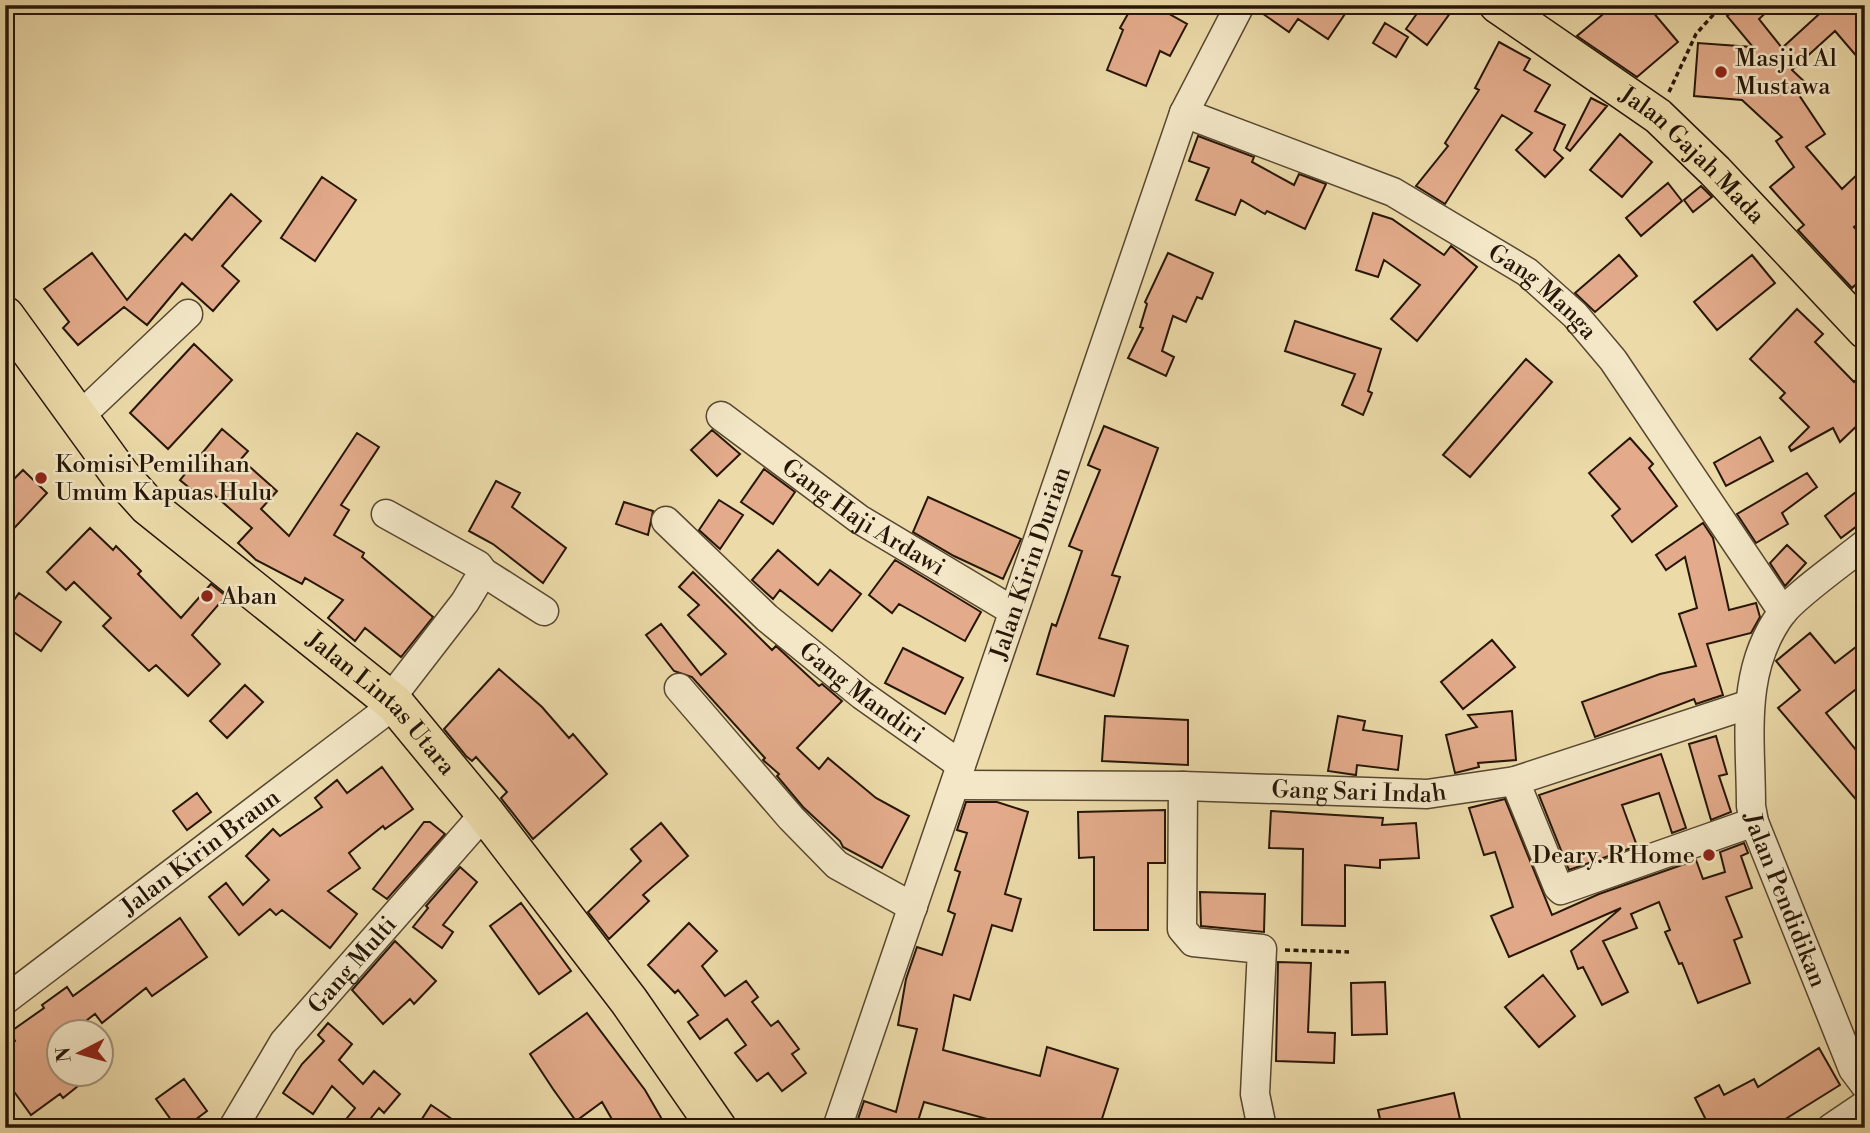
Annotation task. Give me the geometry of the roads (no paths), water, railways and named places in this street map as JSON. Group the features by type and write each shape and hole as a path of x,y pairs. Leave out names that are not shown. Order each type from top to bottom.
{"highway":[{"name":"Jalan Lintas Utara","path":"5,316 121,476 148,506 393,702 485,813 629,1001 717,1128"}],"main road":[{"name":"Jalan Gajah Mada","path":"1497,5 1658,116 1715,171 1865,331"}],"street":[{"name":"Jalan Kirin Durian","path":"837,1128 1013,611 1089,398 1184,113 1240,5"},
{"name":"Gang Manga","path":"1184,113 1392,192 1527,272 1575,315 1614,360 1783,612"},
{"path":"79,417 188,314"},
{"name":"Gang Haji Ardawi","path":"721,416 859,519 1013,611"},
{"path":"386,513 478,565 483,572 544,611"},
{"name":"Gang Mandiri","path":"666,521 767,618 958,775"},
{"path":"1783,612 1865,544"},
{"name":"Jalan Kirin Braun","path":"5,1000 393,702 465,602 483,572"},
{"name":"Jalan Pendidikan","path":"1783,612 1753,671 1751,806 1754,822 1853,1069 1865,1085"},
{"path":"680,688 791,818 837,865 913,907"},
{"name":"Gang Sari Indah","path":"958,775 1427,794 1516,781 1751,704"},
{"path":"1516,781 1561,890 1754,822"},
{"path":"1182,786 1182,929 1193,942 1262,949 1255,1094 1262,1128"},
{"name":"Gang Multi","path":"233,1128 284,1042 485,813"},
{"path":"1831,1128 1865,1105"}],"place":[{"name":"Masjid Al Mustawa","path":"1721,72"},
{"name":"Komisi Pemilihan Umum Kapuas Hulu","path":"41,478"},
{"name":"Aban","path":"207,596"},
{"name":"Deary. R Home","path":"1709,855"}]}
